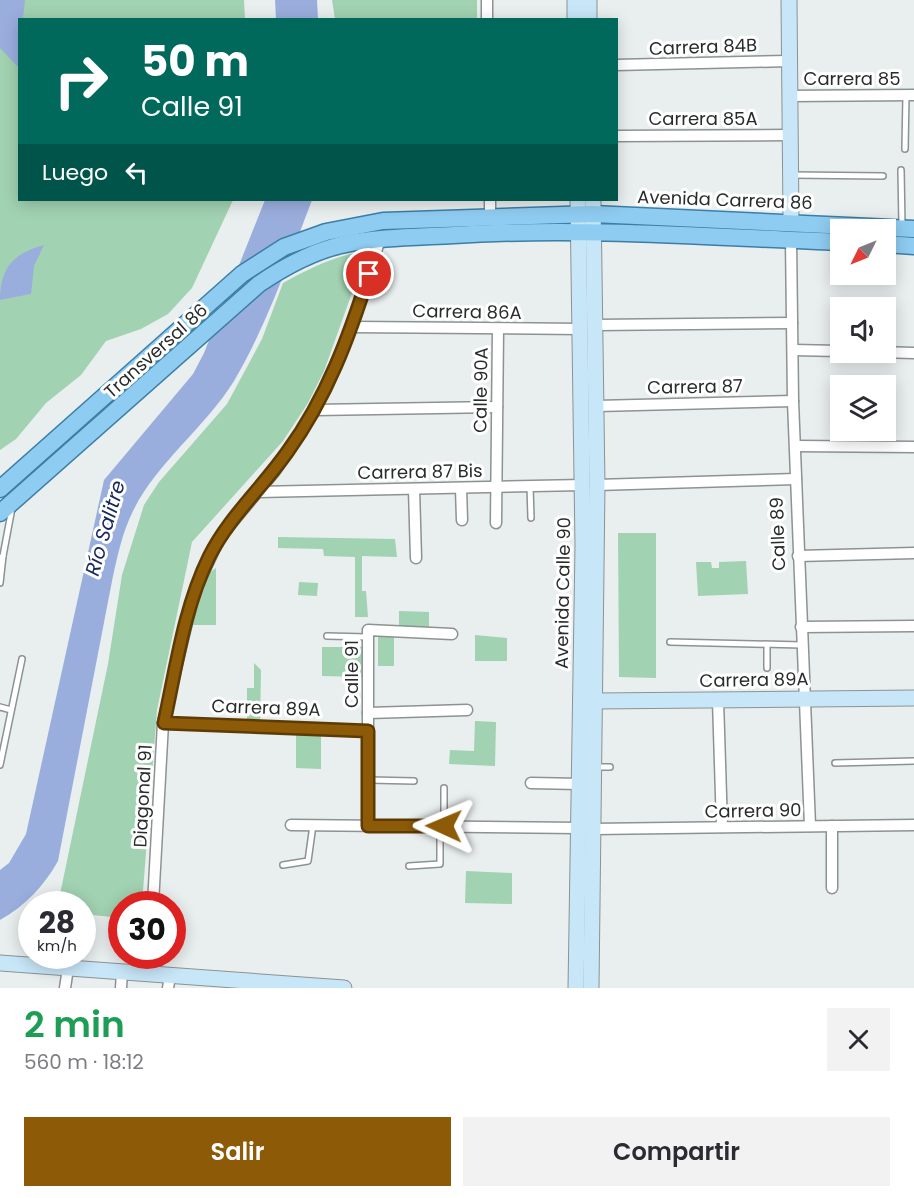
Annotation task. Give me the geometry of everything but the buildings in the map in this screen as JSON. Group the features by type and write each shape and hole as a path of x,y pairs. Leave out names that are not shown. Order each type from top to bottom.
{"main road":[{"path":"574,0 575,18"},
{"path":"589,0 589,18"},
{"path":"789,0 791,222"},
{"name":"Avenida Carrera 86","path":"355,224 490,208 586,207 908,228"},
{"name":"Avenida Calle 90","path":"576,988 586,828 594,767 595,701 586,207"},
{"name":"Transversal 86","path":"0,489 236,279 268,256 300,240 355,224"},
{"name":"Avenida Carrera 86","path":"353,243 380,239 487,233 586,232 830,242"},
{"name":"Transversal 86","path":"6,508 259,284 306,257 353,243"},
{"path":"896,245 914,246"},
{"name":"Avenida Calle 90","path":"589,327 597,406 590,485 580,784 586,828 591,988"},
{"name":"Carrera 89A","path":"595,701 914,698"},
{"path":"0,963 18,964"},
{"path":"82,969 149,974 169,982 344,988"}],"street":[{"path":"487,0 487,18"},
{"name":"Carrera 84B","path":"618,65 789,61"},
{"name":"Carrera 85","path":"790,96 910,95"},
{"name":"Carrera 85A","path":"618,135 790,135"},
{"name":"Diagonal 91","path":"154,891 164,723 194,593 220,537 258,492 315,410 352,327 380,239"},
{"name":"Calle 89","path":"791,240 798,556 810,826"},
{"name":"Carrera 86A","path":"352,327 498,330 792,323"},
{"name":"Calle 90A","path":"496,523 498,330"},
{"path":"793,350 830,351"},
{"path":"896,352 914,353"},
{"name":"Carrera 87","path":"597,406 793,401"},
{"path":"315,410 497,407"},
{"path":"796,446 914,447"},
{"name":"Carrera 87 Bis","path":"258,492 796,479"},
{"path":"461,488 462,520"},
{"path":"414,489 416,558"},
{"path":"798,556 914,553"},
{"path":"801,627 914,626"},
{"path":"368,633 452,634"},
{"name":"Calle 91","path":"368,633 368,826"},
{"path":"718,700 722,827"},
{"path":"368,713 467,710"},
{"name":"Carrera 89A","path":"164,723 368,731"},
{"path":"531,783 580,784"},
{"name":"Carrera 90","path":"291,825 586,828 914,825"},
{"path":"832,826 832,888"},
{"path":"66,988 68,969"},
{"path":"149,969 149,974"},
{"path":"121,988 122,972"}],"lane":[{"path":"905,149 910,95"},
{"path":"901,170 908,228"},
{"path":"791,175 883,176"},
{"path":"531,486 531,518"},
{"path":"0,584 6,508"},
{"path":"327,636 368,633"},
{"path":"670,642 802,645"},
{"path":"767,645 767,668"},
{"path":"0,765 21,659"},
{"path":"0,707 11,710"},
{"path":"835,763 914,761"},
{"path":"594,767 610,767"},
{"path":"369,780 414,781"},
{"path":"409,866 440,864 444,788"},
{"path":"283,865 308,861 313,825"}],"green space":[{"path":"0,0 244,0 245,18 18,18 18,201 233,201 192,288 168,314 141,329 106,341 81,375 46,403 16,439 0,450"},
{"path":"332,0 477,0 477,18 335,18"},
{"path":"367,251 324,371 308,403 283,441 192,542 157,710 143,891 108,891 108,917 96,915 96,891 61,891 108,664 122,575 144,505 159,482 227,404 262,339 283,283 334,259"},
{"path":"618,533 656,533 656,678 619,677"},
{"path":"278,537 395,539 397,557 362,556 362,591 366,591 368,617 355,617 355,557 324,556 323,549 278,548"},
{"path":"746,561 748,594 698,596 696,562 711,562 712,568 719,568 719,562"},
{"path":"216,568 216,625 191,625 209,573"},
{"path":"299,582 318,583 317,596 298,595"},
{"path":"399,611 429,612 429,633 399,631"},
{"path":"378,635 394,635 394,666 378,666"},
{"path":"475,635 507,638 507,661 475,661"},
{"path":"322,647 363,647 363,677 322,676"},
{"path":"254,663 261,670 260,727 247,727 247,688 254,688"},
{"path":"475,721 496,722 495,766 449,764 450,750 474,751"},
{"path":"296,731 321,732 321,769 296,768"},
{"path":"466,871 512,873 512,904 465,903"}],"water":[{"path":"0,0 25,0 23,18 18,18 18,67 0,48"},
{"path":"275,0 317,0 318,18 276,18"},
{"name":"Río Salitre","path":"265,201 312,201 267,315 234,381 155,477 129,519 112,581 58,861 36,891 18,891 18,908 0,920 0,870 9,863 26,834 104,480 193,374 204,353"},
{"path":"44,245 34,266 31,294 0,300 3,279 10,264 24,253"}],"route":[{"path":"369,274 333,377 315,410 275,471 220,537 209,556 194,593 164,723 368,731 368,826 444,826"}]}
